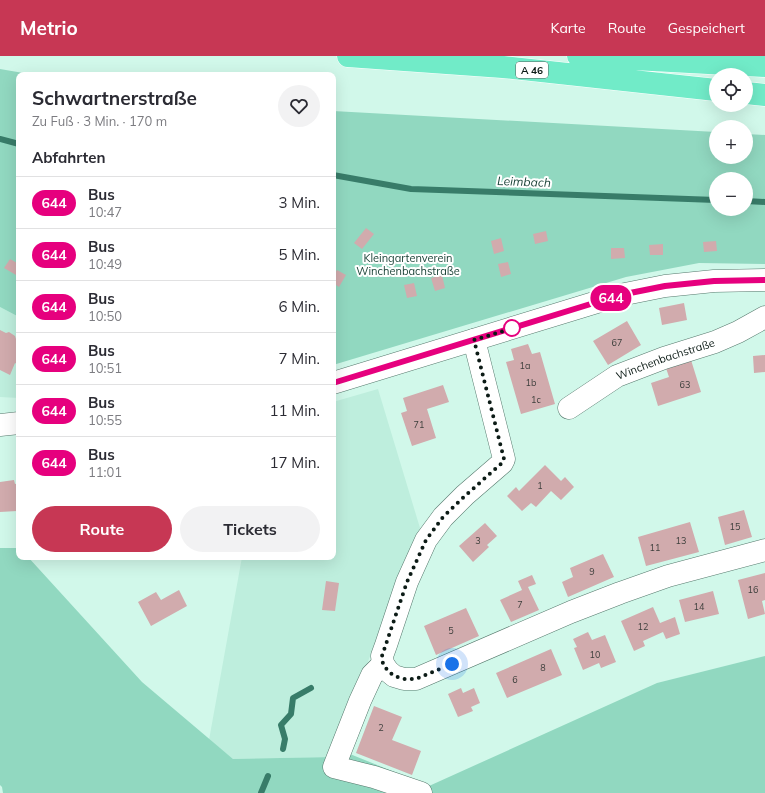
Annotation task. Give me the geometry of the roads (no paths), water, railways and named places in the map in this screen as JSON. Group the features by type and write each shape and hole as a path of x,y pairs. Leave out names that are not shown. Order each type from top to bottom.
{"highway":[{"name":"A 46","path":"348,56 503,67 709,89"},
{"path":"578,56 765,66"},
{"path":"753,94 765,95"}],"street":[{"path":"336,382 620,295 665,286 714,281 765,280"},
{"name":"Winchenbachstraße","path":"569,408 617,376 664,358 715,342 738,332 765,317"},
{"path":"474,340 504,459 502,463 443,517 426,540 407,582 382,656 383,664 394,676 404,679 416,679 571,612 620,593 668,576 765,550"},
{"path":"0,425 16,423"},
{"path":"383,664 372,675 334,767 374,777 421,793"}],"waterway":[{"name":"Leimbach","path":"0,139 16,143"},
{"name":"Leimbach","path":"336,176 411,189 709,200"},
{"name":"Leimbach","path":"753,201 765,202"},
{"path":"283,749 285,739 281,725 291,714 293,698 311,688"},
{"path":"261,793 268,776"}],"park label":[{"name":"Kleingartenverein Winchenbachstraße","path":"408,264"}]}
